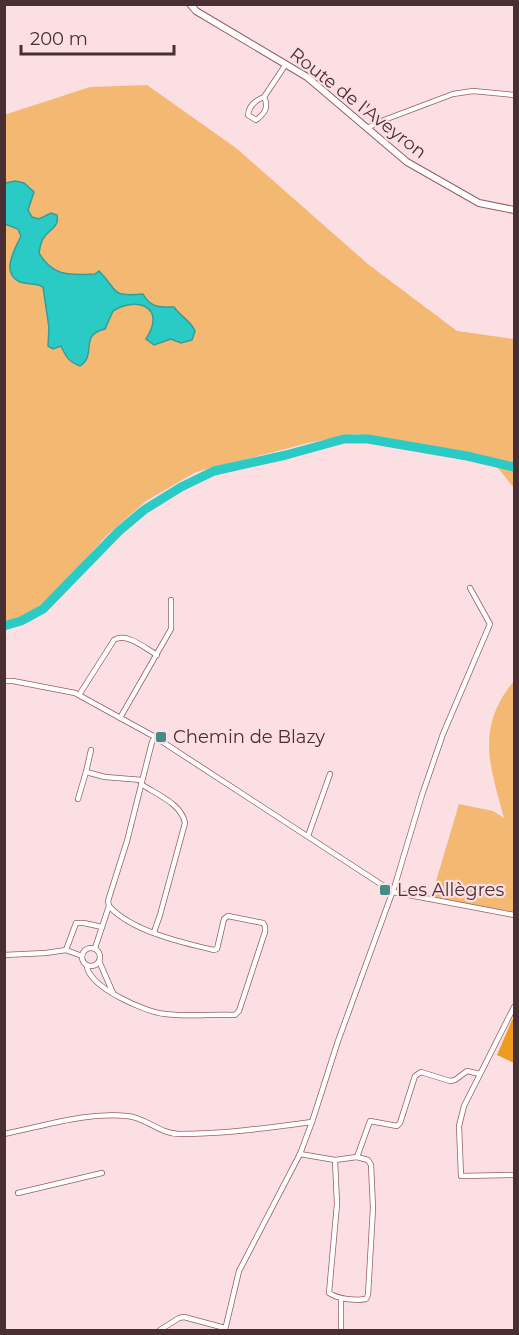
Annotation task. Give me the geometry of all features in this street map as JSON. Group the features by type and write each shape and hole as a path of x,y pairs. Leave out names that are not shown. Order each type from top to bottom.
{"street":[{"name":"Route de l'Aveyron","path":"190,4 196,11 307,77 407,162 479,203 514,210"},
{"path":"264,97 267,105 265,111 256,120 253,119 248,115 248,111 258,99 264,97 286,64"},
{"path":"368,128 453,94 473,91 514,95"},
{"path":"160,1330 184,1317 225,1329 239,1271 300,1154 338,1041 393,892 443,734 490,624 470,588"},
{"path":"120,718 171,628 171,600"},
{"path":"78,695 118,637 121,636 157,655"},
{"path":"4,681 78,695 155,737 393,892 514,915"},
{"path":"113,993 95,948 155,737"},
{"path":"78,799 91,750"},
{"path":"86,772 142,782 179,809 184,817 185,823 154,932"},
{"path":"308,836 330,774"},
{"path":"4,955 66,950 82,956 88,971 97,982 113,993 126,1001 164,1014 235,1015 239,1011 265,926 263,923 228,916 224,920 214,950 180,943 154,932 124,918 109,903"},
{"path":"66,950 76,924 84,922 102,927"},
{"path":"82,956 86,948 95,948"},
{"path":"87,967 96,966 99,961"},
{"path":"514,1007 464,1106 459,1126 461,1176 514,1175"},
{"path":"357,1157 370,1121 392,1126 400,1123 414,1076 417,1073 421,1072 450,1081 467,1071 480,1074"},
{"path":"4,1134 65,1119 118,1116 130,1116 163,1131 176,1134 246,1130 312,1122"},
{"path":"300,1154 335,1160 357,1157 368,1160 371,1166 373,1208 366,1299 341,1298 329,1293 328,1289 337,1204 335,1160"},
{"path":"18,1193 102,1173"},
{"path":"341,1298 341,1330"}],"shaded area":[{"path":"147,85 236,148 369,265 457,331 514,339 514,488 498,468 479,454 355,434 308,443 196,472 146,501 106,536 55,594 27,615 5,623 4,115 90,87"},
{"path":"514,681 514,912 431,898 459,804 493,811 504,818 491,764 490,731 502,698"},
{"path":"514,1019 514,1063 497,1055"}],"water":[{"path":"15,181 24,183 34,192 28,210 32,217 39,219 51,213 57,215 57,223 42,241 39,253 50,267 70,274 95,274 99,271 119,293 143,294 149,302 156,306 174,307 193,327 195,331 192,340 181,343 171,339 154,345 146,339 152,328 151,312 146,307 131,305 113,311 105,329 92,336 88,356 80,366 68,359 61,346 53,349 48,346 49,328 43,287 20,282 11,273 11,260 21,236 18,229 5,224 5,185"}],"waterway":[{"path":"4,626 21,621 43,609 119,531 144,510 181,487 214,471 344,439 368,439 467,456 514,467"}],"place":[{"name":"Chemin de Blazy","path":"161,737"},
{"name":"Les Allègres","path":"385,890"}]}
